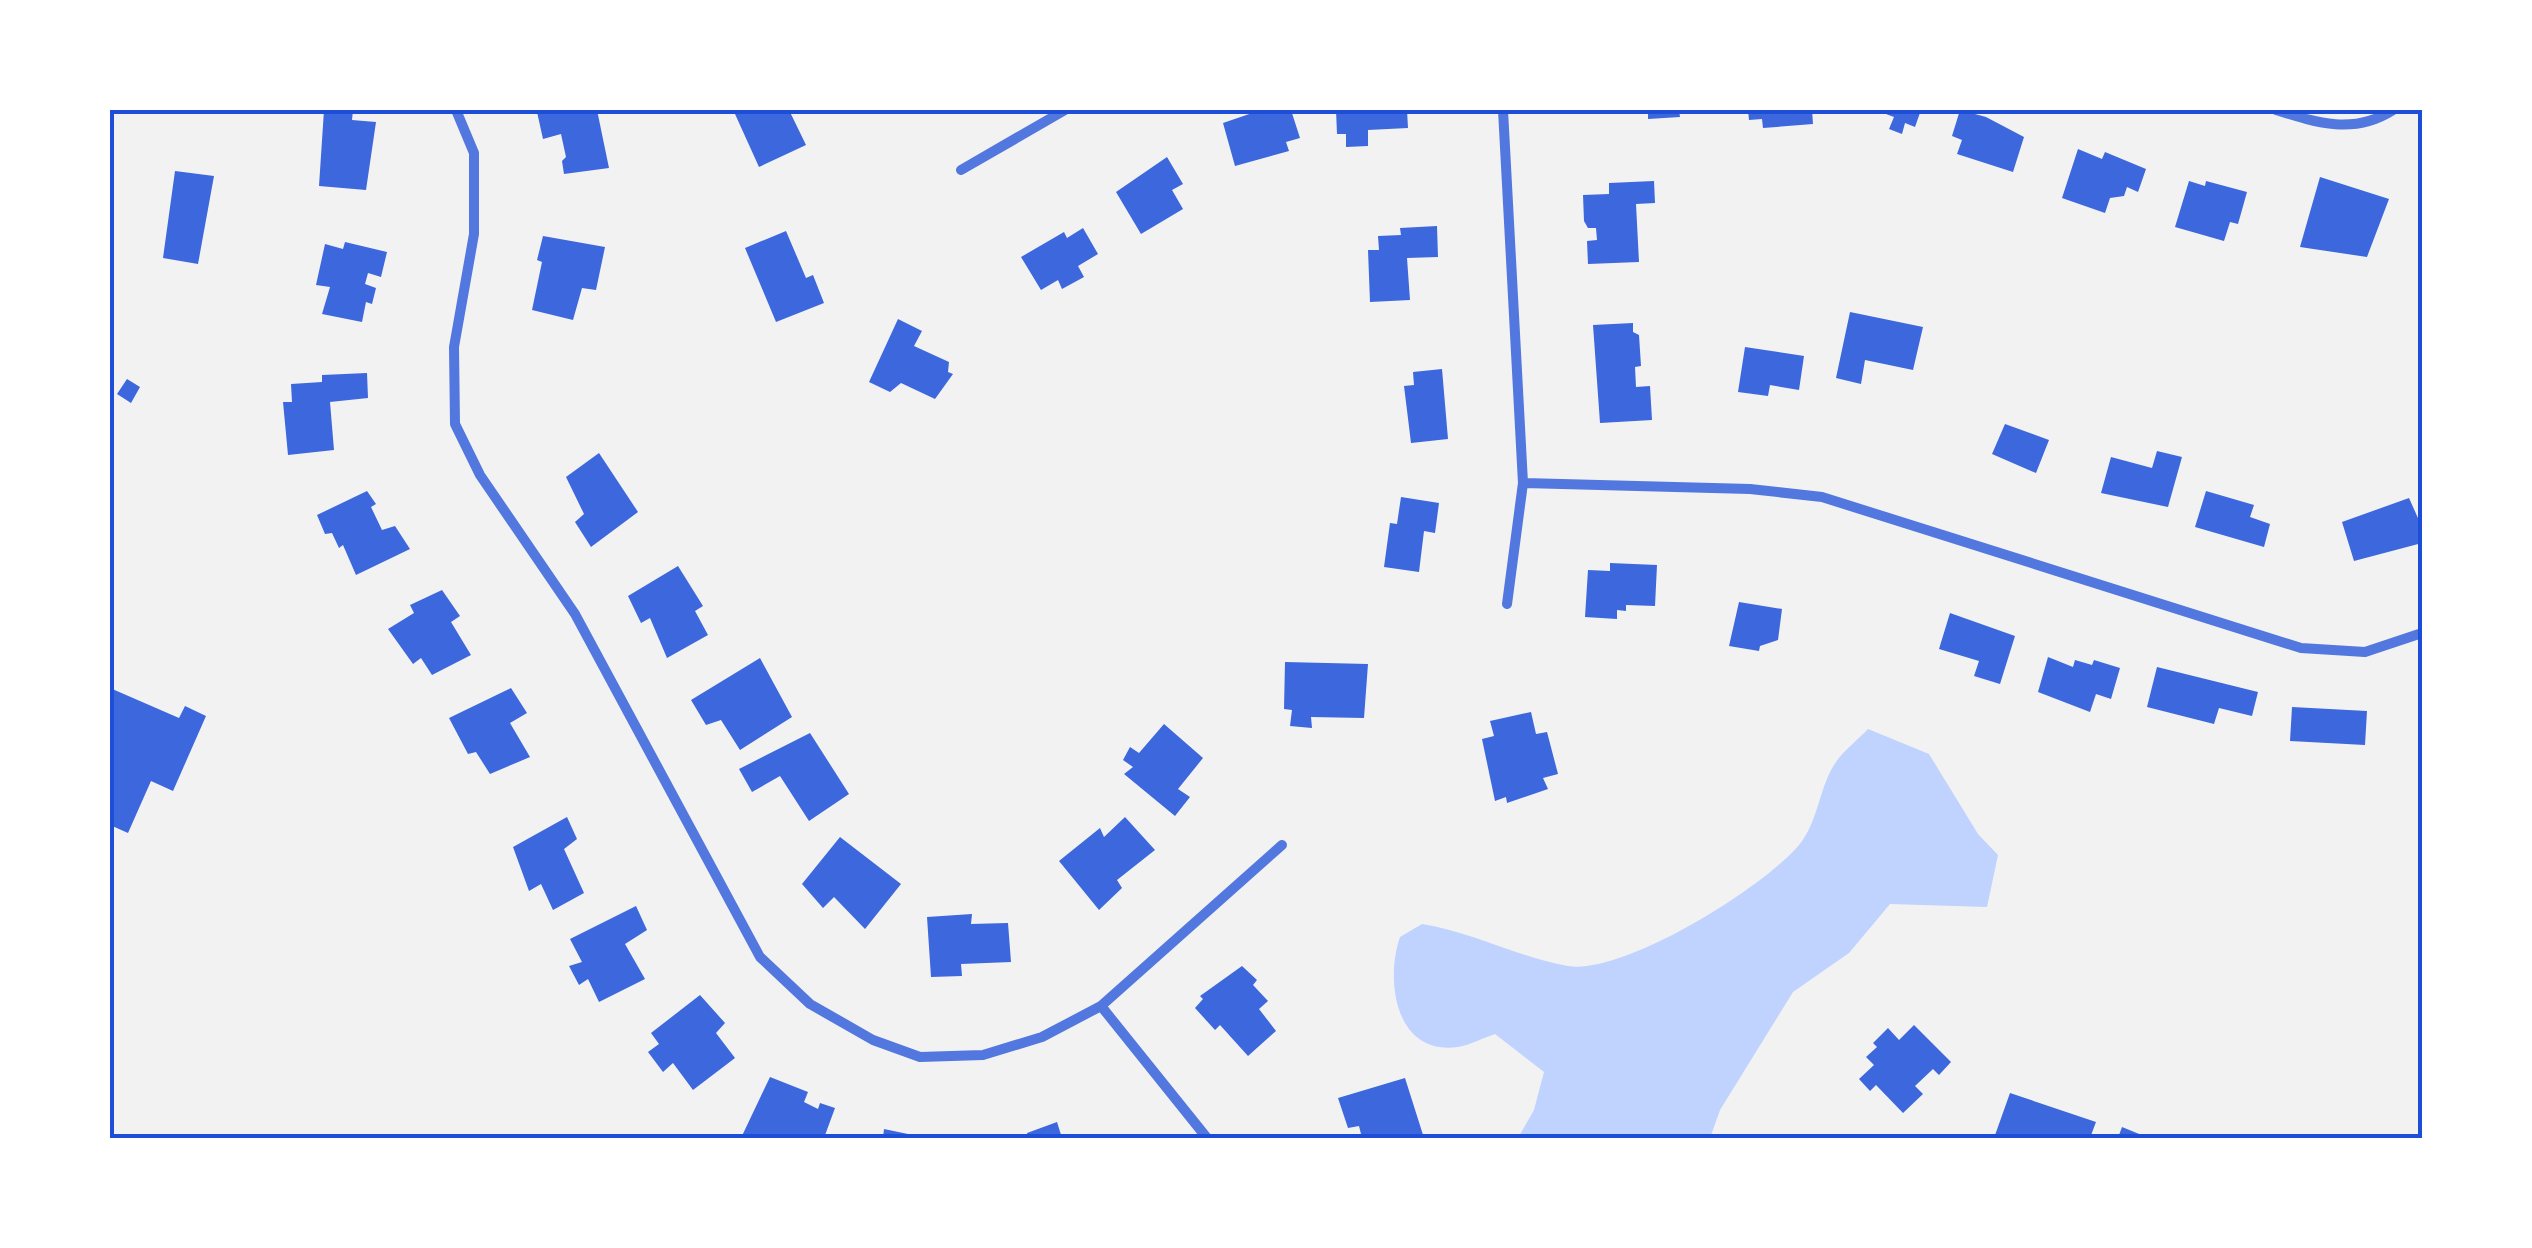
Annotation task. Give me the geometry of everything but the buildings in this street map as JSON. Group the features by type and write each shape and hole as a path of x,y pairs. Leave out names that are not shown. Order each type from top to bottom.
{"street":[{"path":"456,110 474,153 474,234 454,346 455,424 480,475 575,614 760,957 810,1004 873,1040 920,1057 983,1055 1042,1037 1101,1006 1282,845"},
{"path":"961,170 1065,110"},
{"path":"1503,110 1522,483 1507,604"},
{"path":"2276,110 2324,125 2362,125 2393,110"},
{"path":"1522,483 1750,489 1822,497 2301,648 2364,652 2422,633"},
{"path":"1101,1006 1207,1138"}],"water":[{"path":"1868,729 1929,754 1978,834 1998,855 1987,907 1890,904 1849,953 1793,992 1720,1110 1710,1138 1518,1138 1534,1110 1544,1072 1495,1034 1463,1046 1437,1047 1420,1040 1408,1027 1395,993 1400,937 1422,924 1568,966 1593,965 1656,943 1725,905 1799,845 1811,825 1830,771"}]}
